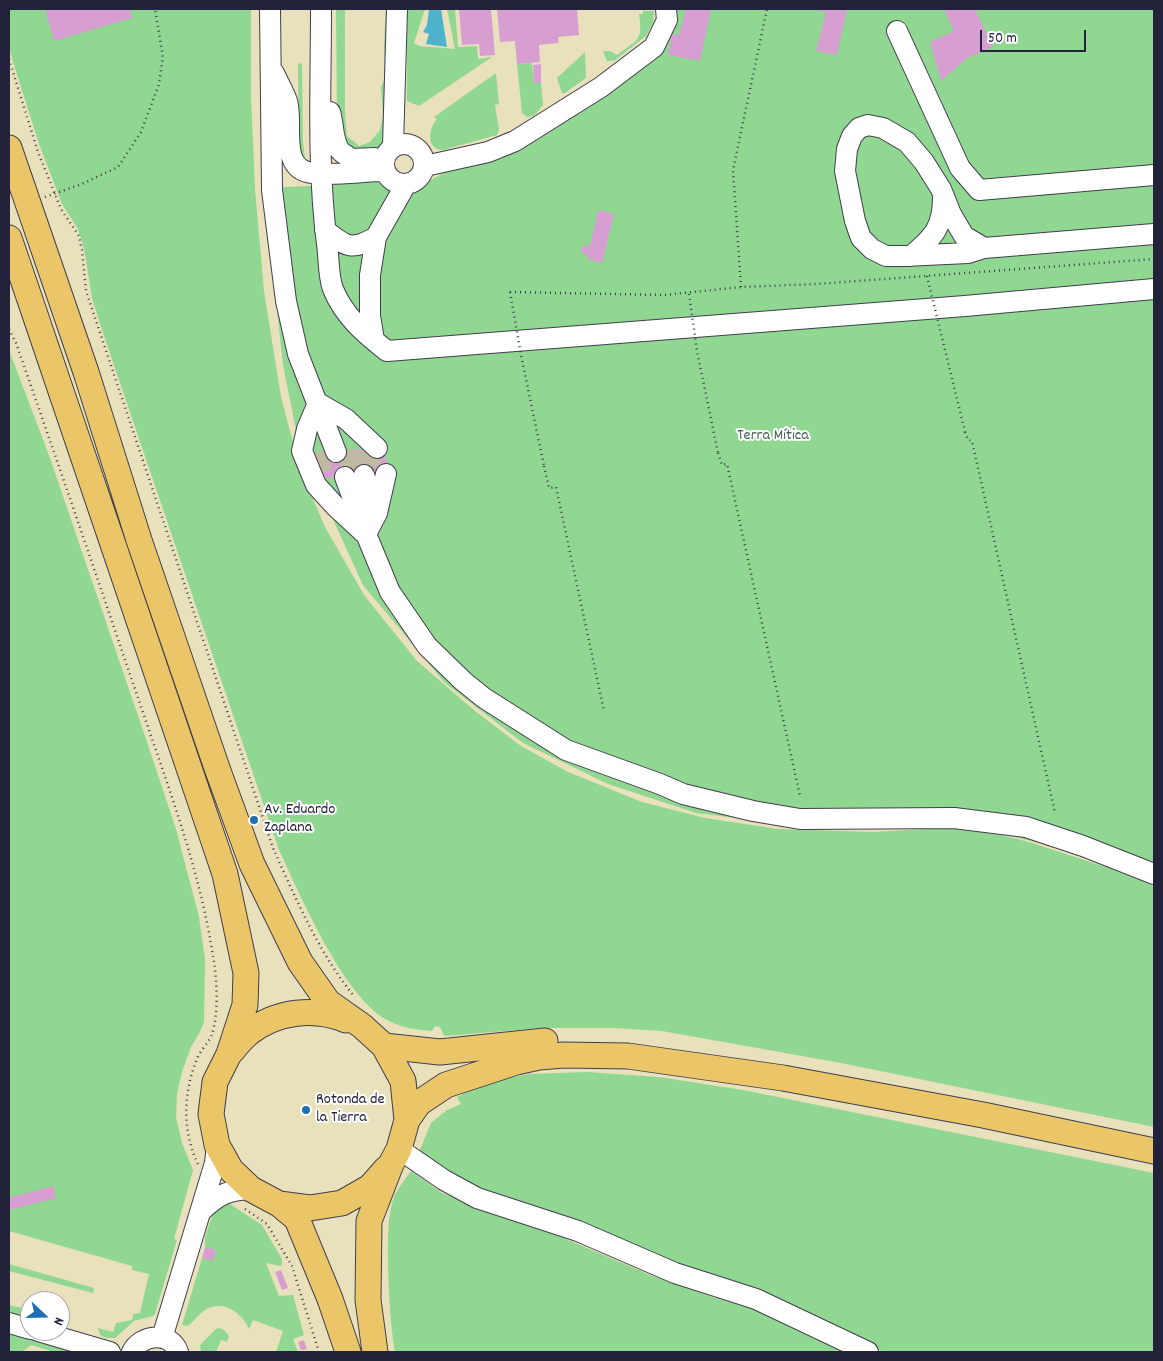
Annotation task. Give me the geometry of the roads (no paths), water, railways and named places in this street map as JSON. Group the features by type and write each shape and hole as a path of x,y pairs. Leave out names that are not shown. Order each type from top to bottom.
{"main road":[{"path":"9,148 86,372 139,540 252,864 300,962 328,1002 362,1026 384,1046 403,1081 407,1120"},
{"path":"9,238 225,874 246,973 245,1005 229,1054 215,1082 211,1114 217,1145 231,1170 251,1189 279,1204 298,1218 330,1299 348,1352"},
{"path":"229,1054 250,1032 276,1018 285,1016 305,1012 334,1015 362,1026"},
{"path":"384,1046 440,1052 565,1039 629,1040 786,1062 986,1100 1154,1135"},
{"path":"375,1352 368,1300 369,1221 407,1120 419,1103 446,1085 516,1062 539,1057 564,1055 628,1056 783,1078 983,1115 1154,1151"},
{"path":"279,1204 310,1208 342,1203 370,1187 395,1156"}],"lane":[{"path":"270,9 272,190 286,301 298,354 323,415 348,449"},
{"path":"321,9 321,173 332,287 346,313 358,327 380,345 955,307 1154,289"},
{"path":"333,9 333,120 334,135 339,149 351,159 388,158"},
{"path":"397,9 388,158 394,181 406,184"},
{"path":"425,166 488,152 515,141 601,87 654,48 667,20 666,9"},
{"path":"897,31 960,168 979,190 1154,175"},
{"path":"270,67 287,102 292,160 300,169 310,173 321,173 388,158 406,143 418,148 422,154 425,166 418,178 406,184 376,237 370,275 370,316 380,345"},
{"path":"321,93 333,120"},
{"path":"984,248 964,236 924,162 907,142 883,128 868,125 859,128 852,136 847,149 845,171 855,221 861,238 872,249 886,256 968,253 984,248 1154,234"},
{"path":"912,256 929,241 937,230 942,217 943,195"},
{"path":"325,230 350,246 365,244 376,237"},
{"path":"323,415 348,449"},
{"path":"323,415 348,449"},
{"path":"323,415 302,451 316,485 336,507 369,518"},
{"path":"336,507 355,476"},
{"path":"355,476 390,592 427,646 463,681 484,698 566,750 683,794 753,811 800,818 954,818 1026,827 1083,846 1154,874"},
{"path":"355,476 369,518"},
{"path":"162,1338 215,1163 217,1145"},
{"path":"395,1156 477,1198 578,1230 676,1273 756,1299 868,1352"},
{"path":"201,1211 224,1193 251,1189"},
{"path":"132,1352 136,1345 144,1339 158,1337 168,1340 177,1348 178,1352"},
{"path":"70,1340 110,1352"}],"water":[{"path":"429,9 441,9 447,47 426,44 429,34 423,32 427,25"}],"tunnel":[{"path":"366,449 375,475"},
{"path":"345,451 354,476"},
{"path":"316,453 325,478"}],"place":[{"name":"Av. Eduardo Zaplana","path":"254,820"},
{"name":"Rotonda de la Tierra","path":"306,1110"}],"park label":[{"name":"Terra Mítica","path":"773,437"}]}
